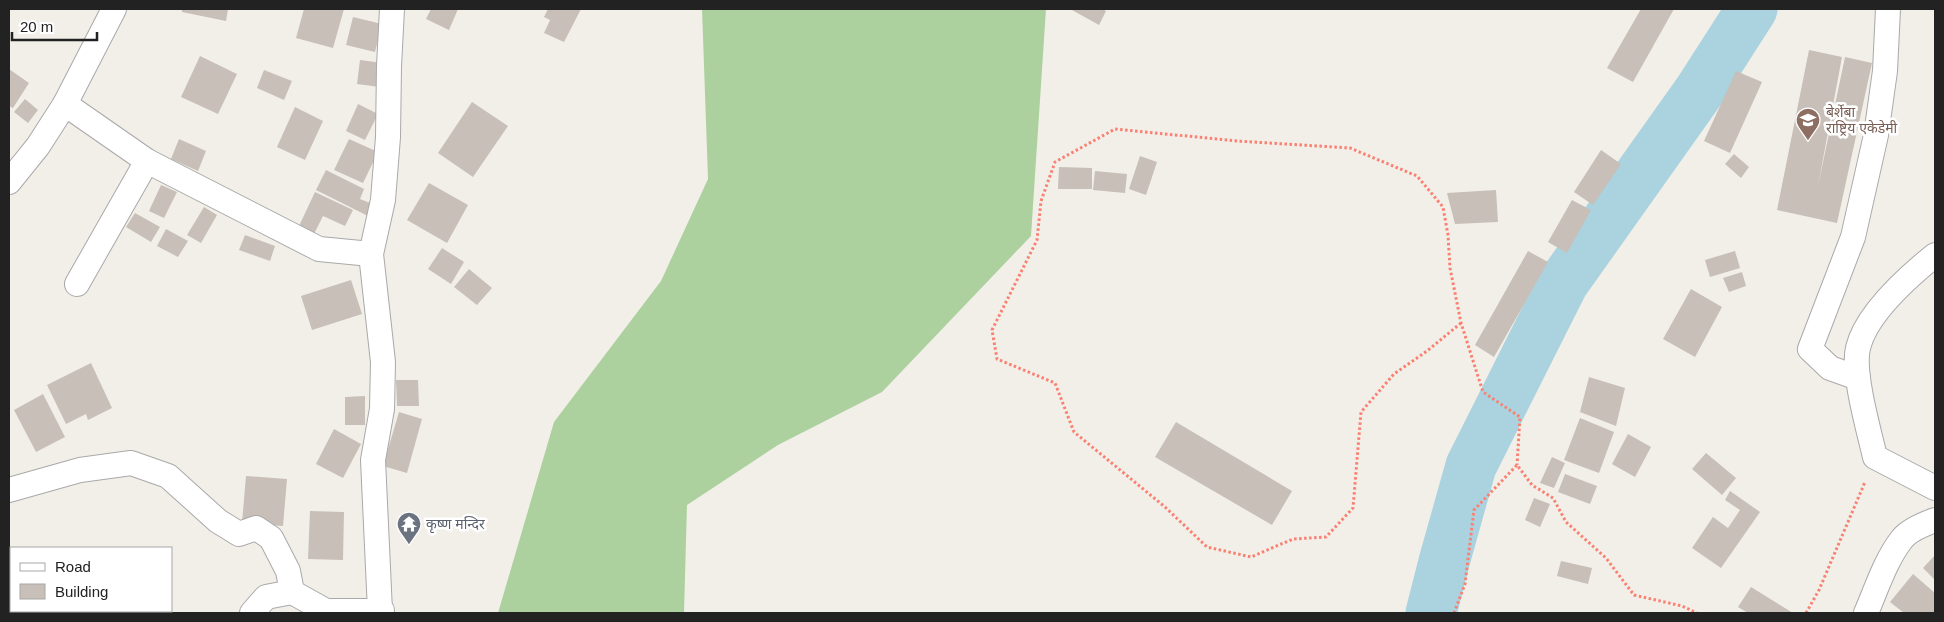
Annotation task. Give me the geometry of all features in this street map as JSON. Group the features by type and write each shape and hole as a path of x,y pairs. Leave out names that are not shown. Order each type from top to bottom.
{"street":[{"path":"9,182 38,146 65,104 114,9"},
{"path":"252,613 266,597 292,592 326,611 380,612 373,460 382,409 382,362 371,254 384,200 392,9"},
{"path":"1858,378 1830,368 1810,349 1853,237 1874,144 1885,71 1888,9"},
{"path":"65,104 147,161 319,249 371,254"},
{"path":"77,284 147,161"},
{"path":"1935,255 1907,278 1870,321 1858,348 1858,378 1875,457 1935,488"},
{"path":"9,490 80,470 131,463 168,476 218,521 240,534 256,528 271,538 288,571 292,592"},
{"path":"1866,613 1890,559 1902,538 1921,525 1935,520"}],"path":[{"path":"1454,613 1465,584 1474,510 1517,465 1520,417 1484,392 1461,323 1450,268 1448,235 1442,207 1417,176 1350,148 1237,141 1115,129 1054,162 1041,201 1038,240 992,330 997,359 1055,383 1074,432 1165,507 1207,547 1251,557 1293,538 1326,537 1352,508 1361,412 1394,374 1427,351 1461,323"},
{"path":"1806,613 1819,590 1875,457"},
{"path":"1517,465 1532,485 1553,498 1566,522 1606,558 1634,595 1682,606 1697,613"}],"green space":[{"path":"702,9 1046,9 1031,236 882,392 778,445 687,505 684,613 498,613 554,422 661,281 708,179"}],"building":[{"path":"182,9 228,9 226,21 182,12"},
{"path":"304,9 344,9 333,48 296,38"},
{"path":"431,9 458,9 449,30 426,19"},
{"path":"548,9 581,9 564,42 544,33 550,20 544,17"},
{"path":"1073,9 1102,9 1106,11 1099,25"},
{"path":"1641,9 1674,9 1633,82 1607,68"},
{"path":"353,17 382,24 375,52 346,45"},
{"path":"1809,50 1842,57 1818,186 1845,57 1872,63 1837,223 1777,210"},
{"path":"200,56 237,74 218,114 181,97"},
{"path":"360,60 383,63 380,87 357,84"},
{"path":"9,69 29,83 13,108 9,106"},
{"path":"264,70 292,81 284,100 257,88"},
{"path":"1736,71 1762,82 1730,153 1704,141"},
{"path":"25,99 38,110 28,123 14,112"},
{"path":"472,102 508,126 473,177 438,153"},
{"path":"358,104 378,114 365,140 346,131"},
{"path":"295,107 323,121 305,160 277,147"},
{"path":"179,139 206,151 198,171 171,159"},
{"path":"349,139 378,152 363,183 334,170"},
{"path":"1601,150 1621,164 1593,205 1574,192"},
{"path":"1734,154 1749,167 1741,178 1725,164"},
{"path":"1140,156 1157,162 1146,195 1129,189"},
{"path":"1059,167 1092,168 1092,189 1058,189"},
{"path":"326,170 364,189 360,199 375,205 370,217 316,190"},
{"path":"1095,171 1127,174 1125,193 1093,190"},
{"path":"429,183 468,205 447,243 407,220"},
{"path":"161,185 177,192 164,218 149,211"},
{"path":"1496,190 1498,222 1455,224 1447,193"},
{"path":"315,192 353,210 345,226 323,216 314,234 299,226"},
{"path":"1572,200 1591,210 1567,253 1548,242"},
{"path":"204,207 217,215 201,243 187,235"},
{"path":"135,213 160,227 151,242 126,227"},
{"path":"166,229 188,241 178,257 157,246"},
{"path":"245,235 275,246 270,261 239,250"},
{"path":"442,248 464,262 451,284 428,269"},
{"path":"1528,251 1548,262 1494,357 1475,345"},
{"path":"1735,251 1740,268 1710,277 1705,260"},
{"path":"469,269 492,288 477,305 454,287"},
{"path":"1742,272 1746,286 1729,292 1723,278"},
{"path":"351,280 362,314 312,330 301,296"},
{"path":"1691,289 1722,307 1695,357 1663,339"},
{"path":"91,363 112,408 88,420 86,414 66,424 47,385"},
{"path":"1589,377 1625,388 1616,426 1580,412"},
{"path":"396,380 418,380 419,406 397,406"},
{"path":"43,394 65,437 36,452 14,410"},
{"path":"365,396 365,425 345,425 345,397"},
{"path":"399,412 422,419 407,473 383,466"},
{"path":"1580,418 1614,432 1599,473 1564,460"},
{"path":"1176,422 1292,491 1272,525 1155,457"},
{"path":"334,429 361,444 343,478 316,464"},
{"path":"1628,434 1651,447 1635,477 1612,464"},
{"path":"1706,453 1736,478 1722,495 1692,469"},
{"path":"1552,457 1565,463 1554,488 1540,483"},
{"path":"1565,474 1597,486 1590,504 1558,492"},
{"path":"246,476 287,479 283,526 242,523"},
{"path":"1730,491 1760,512 1721,568 1692,548 1713,517 1728,528 1740,510 1725,500"},
{"path":"1534,498 1550,504 1540,527 1525,520"},
{"path":"310,511 344,512 343,560 308,559"},
{"path":"1935,555 1935,580 1923,568"},
{"path":"1561,561 1592,568 1588,584 1557,576"},
{"path":"1913,574 1935,593 1935,613 1904,613 1890,602"},
{"path":"1751,587 1793,613 1748,613 1738,607"}],"waterway":[{"path":"1431,613 1471,466 1563,283 1700,90 1752,9"}],"place":[{"name":"बेर्शेबा राष्ट्रिय एकेडेमी","path":"1808,141"},
{"name":"कृष्ण मन्दिर","path":"409,545"}]}
